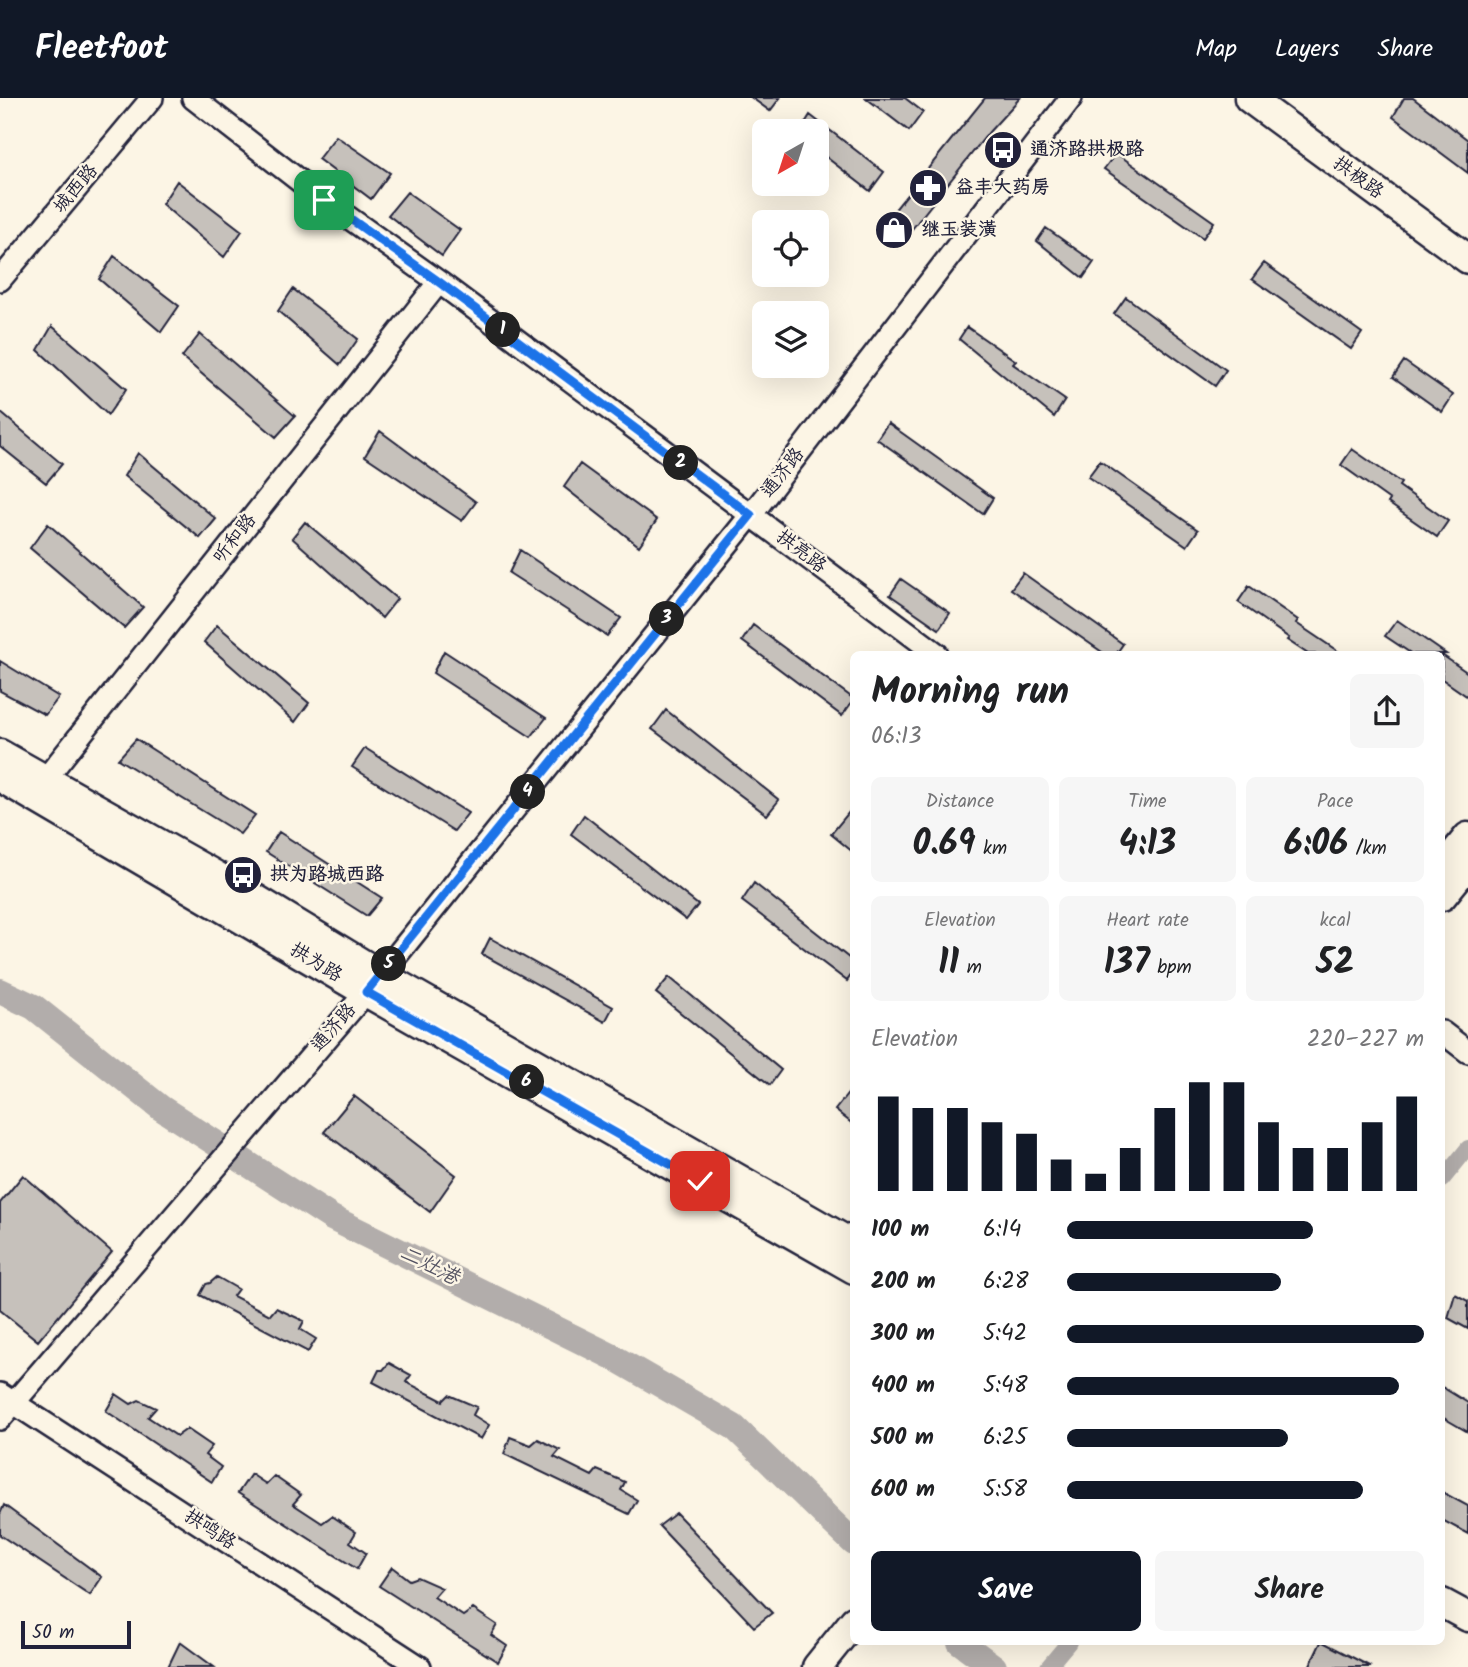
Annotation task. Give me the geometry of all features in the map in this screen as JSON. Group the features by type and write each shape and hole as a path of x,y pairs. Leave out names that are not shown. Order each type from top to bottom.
{"main road":[{"name":"拱极路","path":"1249,98 1468,259"},
{"name":"拱极路","path":"1276,98 1468,239"},
{"name":"拱为路","path":"0,754 38,788"},
{"name":"拱为路","path":"0,777 38,788 236,887 373,983 850,1267"},
{"path":"1445,865 1468,837"},
{"path":"1445,891 1468,864"},
{"name":"拱为路","path":"373,983 850,1243"},
{"path":"1445,1584 1468,1597"},
{"path":"1445,1605 1468,1618"},
{"path":"817,1667 850,1626"},
{"path":"842,1667 859,1645"}],"street":[{"name":"城西路","path":"0,280 152,98"},
{"name":"拱亮路","path":"194,98 324,200 439,282 933,651"},
{"name":"通济路","path":"4,1405 192,1195 373,983 751,515 1071,98"},
{"name":"听和路","path":"38,788 439,282"},
{"path":"1445,1034 1468,1052"},
{"name":"拱鸣路","path":"4,1405 421,1667"}],"building":[{"path":"752,98 780,98 770,111"},
{"path":"866,98 905,98 923,112 909,131"},
{"path":"985,98 1020,98 989,132 897,248 876,233"},
{"path":"1404,98 1413,98 1468,140 1468,173 1393,117"},
{"path":"830,130 884,172 870,191 830,160"},
{"path":"336,136 390,173 371,199 318,159"},
{"path":"1116,153 1214,222 1203,238 1104,169"},
{"path":"177,181 242,231 224,257 162,204"},
{"path":"407,192 460,230 442,256 388,215"},
{"path":"1046,228 1094,262 1083,278 1037,241"},
{"path":"114,256 179,306 161,332 99,279"},
{"path":"1264,263 1362,333 1351,349 1252,279"},
{"path":"293,289 358,339 340,365 278,311"},
{"path":"1126,297 1226,370 1215,386 1114,314"},
{"path":"52,326 126,389 108,415 38,350"},
{"path":"967,327 1016,361 1013,364 1065,400 1054,417 959,339"},
{"path":"200,334 295,416 276,437 182,357"},
{"path":"1404,361 1453,395 1442,412 1393,377"},
{"path":"0,412 62,464 46,483 0,446"},
{"path":"888,423 993,498 983,514 877,439"},
{"path":"380,431 476,502 462,521 365,456"},
{"path":"1352,449 1401,483 1399,486 1448,521 1437,537 1388,503 1390,500 1341,465"},
{"path":"138,453 216,519 200,538 124,476"},
{"path":"1100,461 1198,530 1187,546 1088,477"},
{"path":"580,464 657,520 639,546 564,487"},
{"path":"305,522 397,599 382,618 292,538"},
{"path":"48,524 143,607 124,628 30,548"},
{"path":"520,550 621,618 607,636 509,573"},
{"path":"1023,573 1123,644 1118,651 1101,651 1011,589"},
{"path":"901,579 950,613 939,629 890,595"},
{"path":"1249,586 1338,651 1304,651 1238,602"},
{"path":"1397,620 1442,651 1408,651 1385,636"},
{"path":"217,625 309,703 295,722 204,642"},
{"path":"753,625 850,696 850,705 842,716 742,641"},
{"path":"444,651 546,718 531,737 433,673"},
{"path":"1445,657 1468,673 1468,697 1445,681"},
{"path":"0,661 59,697 45,715 0,691"},
{"path":"666,710 779,800 767,815 652,729"},
{"path":"136,739 255,815 240,834 118,759"},
{"path":"365,748 468,813 454,831 352,767"},
{"path":"850,811 850,850 831,834"},
{"path":"584,815 698,905 686,920 571,834"},
{"path":"279,832 382,898 367,916 266,852"},
{"path":"754,883 850,959 850,977 847,981 742,901"},
{"path":"490,938 613,1007 605,1022 482,954"},
{"path":"669,977 781,1070 770,1085 656,993"},
{"path":"850,1091 850,1122 835,1110"},
{"path":"354,1096 456,1175 430,1212 324,1132"},
{"path":"23,1175 112,1252 38,1341 0,1310 0,1203"},
{"path":"217,1277 238,1289 233,1296 270,1315 276,1308 304,1321 300,1329 316,1339 308,1352 200,1295 206,1284"},
{"path":"1455,1294 1468,1301 1468,1329 1448,1318"},
{"path":"389,1363 411,1375 406,1382 443,1401 449,1395 477,1407 473,1415 489,1425 481,1439 373,1382 379,1370 383,1370"},
{"path":"1445,1389 1468,1403 1468,1432 1445,1419"},
{"path":"116,1394 131,1404 139,1400 156,1408 148,1417 177,1436 187,1429 212,1446 205,1455 221,1467 212,1482 106,1411"},
{"path":"510,1437 531,1445 538,1439 560,1450 554,1457 592,1476 597,1470 625,1482 621,1490 637,1500 629,1514 504,1454"},
{"path":"251,1474 266,1484 274,1476 301,1495 293,1504 322,1523 332,1516 356,1532 350,1542 366,1553 357,1569 238,1493"},
{"path":"1445,1494 1468,1506 1468,1534 1445,1522"},
{"path":"4,1505 102,1577 90,1595 0,1535 0,1514"},
{"path":"676,1513 772,1613 754,1627 659,1526"},
{"path":"392,1567 409,1580 417,1577 442,1588 434,1597 463,1616 473,1609 497,1625 491,1635 507,1646 498,1662 379,1586"},
{"path":"180,1642 214,1667 168,1667"},
{"path":"1320,1645 1329,1645 1371,1667 1309,1667"}],"waterway":[{"name":"二灶港","path":"0,991 34,1007 161,1108 332,1218 611,1356 734,1427 850,1539"},
{"path":"1445,1176 1468,1148"},
{"name":"二灶港","path":"964,1645 994,1667"},
{"path":"1048,1667 1066,1645"}],"place":[{"name":"通济路拱极路","path":"1003,150"},
{"name":"益丰大药房","path":"928,188"},
{"name":"继玉装潢","path":"894,230"},
{"name":"拱为路城西路","path":"243,875"}],"route":[{"path":"324,200 439,282 751,515 366,992 700,1181"}]}
